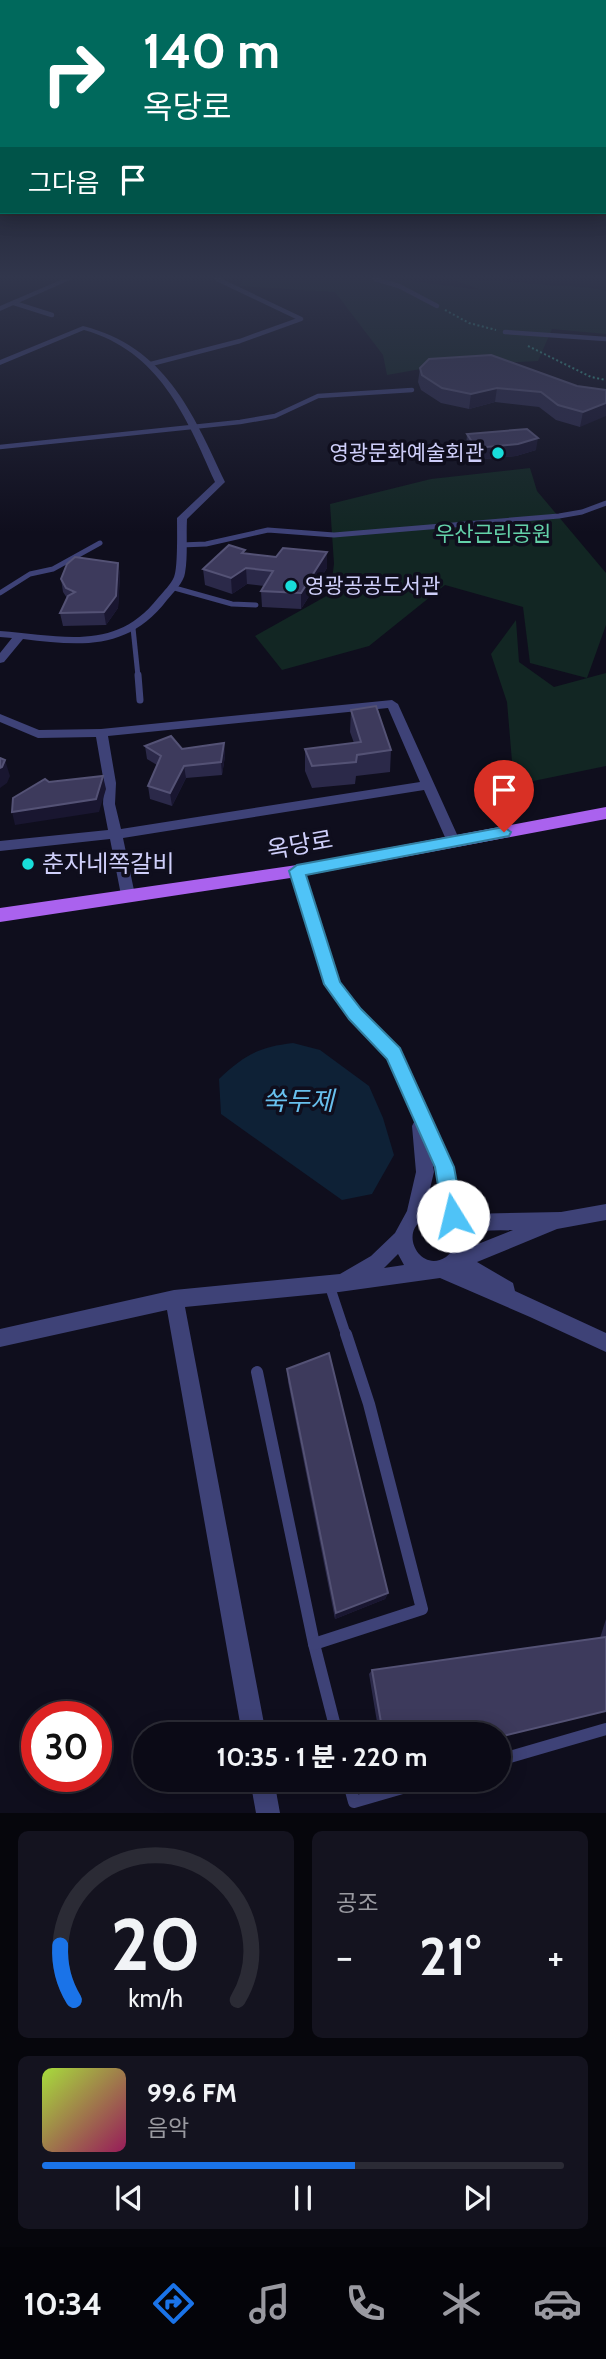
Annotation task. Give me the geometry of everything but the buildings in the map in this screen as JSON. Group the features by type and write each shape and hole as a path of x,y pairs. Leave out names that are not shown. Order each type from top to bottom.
{"main road":[{"name":"옥당로","path":"0,915 297,871 606,813"}],"street":[{"path":"0,634 55,641 99,639 133,628 180,576 182,518 220,482 198,435 151,364"},
{"path":"0,660 21,635"},
{"path":"0,718 38,734 101,733 393,704 453,842"},
{"path":"101,733 110,783 109,804 128,895"},
{"path":"0,846 117,834 429,785"},
{"path":"297,871 333,984 355,1014 394,1054 444,1167 456,1219 465,1243 457,1261"},
{"path":"419,1111 425,1172 415,1213 404,1228 403,1238 411,1257 429,1268 440,1269 537,1310 606,1343"},
{"path":"415,1213 434,1208 456,1219 561,1220 606,1212"},
{"path":"0,1338 174,1299 334,1284 440,1269 561,1220"},
{"path":"334,1284 376,1262 403,1238"},
{"path":"457,1261 492,1279 537,1310"},
{"path":"174,1299 252,1722"},
{"path":"264,1792 268,1813"}],"lane":[{"path":"0,447 275,416 318,396 412,390"},
{"path":"181,545 206,544 268,530 334,536 559,516 582,512 606,503"},
{"path":"0,593 30,574 53,569 100,543"},
{"path":"171,587 232,604 256,605"},
{"path":"133,628 140,700"},
{"path":"314,1644 422,1609 369,1404 334,1284"},
{"path":"257,1372 314,1644 334,1722"},
{"path":"511,1757 606,1729"},
{"path":"351,1792 354,1802 389,1792"}],"green space":[{"path":"385,364 486,364 438,366 387,375"},
{"name":"우산근린공원","path":"530,468 537,491 606,573 606,625 587,678 530,663 523,607 445,585 369,646 282,670 255,636 330,594 334,564 330,504 431,479"},
{"path":"516,620 519,662 554,687 606,673 606,766 514,785 507,702 491,654"}],"water":[{"name":"쑥두제","path":"293,1043 320,1050 369,1086 383,1118 394,1155 372,1194 342,1200 221,1114 219,1079 253,1054"}],"place":[{"name":"영광문화예술회관","path":"498,453"},
{"name":"영광공공도서관","path":"291,586"},
{"name":"춘자네쪽갈비","path":"28,864"}],"route":[{"path":"453,1216 444,1167 394,1054 355,1014 333,984 297,871 504,832"}]}
